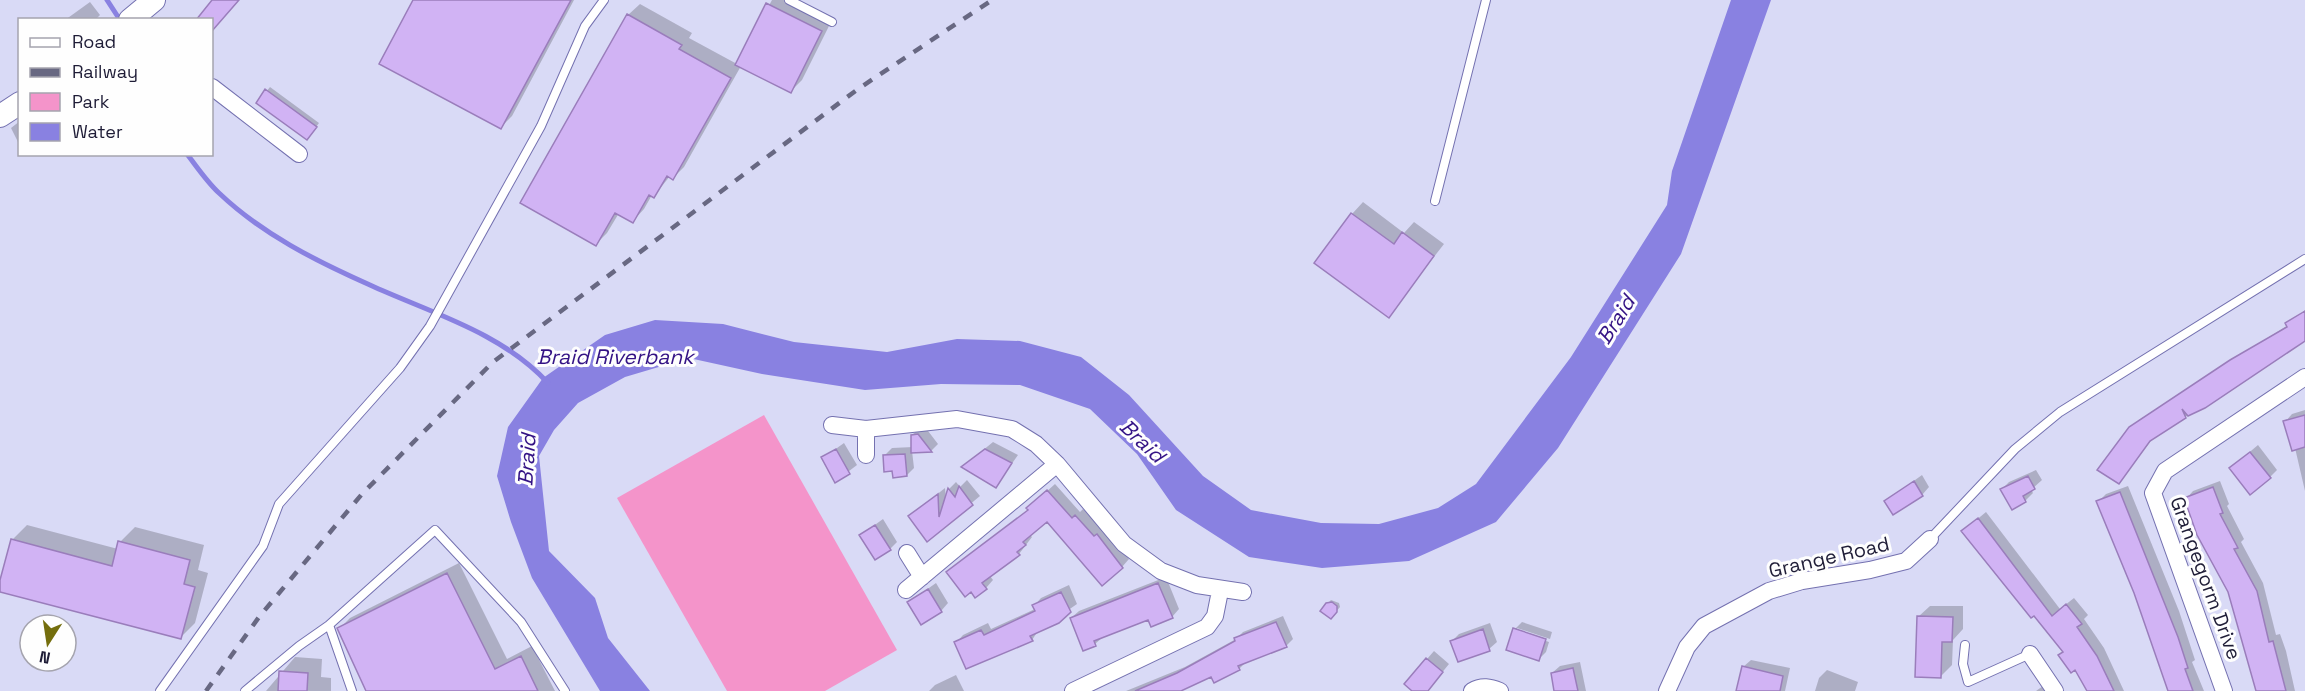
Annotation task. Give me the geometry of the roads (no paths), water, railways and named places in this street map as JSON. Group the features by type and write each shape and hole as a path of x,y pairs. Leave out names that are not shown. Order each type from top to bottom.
{"main road":[{"path":"0,116 18,104"}],"street":[{"path":"213,88 298,154"},
{"name":"Grangegorm Drive","path":"2224,691 2153,493 2165,471 2305,377"},
{"path":"832,424 866,429 957,419 1012,429 1036,444 1057,464 1124,544 1161,571 1220,591 1243,592"},
{"path":"866,429 866,455"},
{"path":"906,590 1057,464"},
{"name":"Grange Road","path":"1667,691 1687,646 1704,626 1768,591 1802,581 1870,570 1906,561 1930,539"},
{"path":"907,553 922,577"},
{"path":"1073,691 1207,627 1215,616 1220,591"},
{"path":"2030,654 2055,691"},
{"path":"1472,691 1478,687 1490,687 1500,691"}],"lane":[{"path":"160,691 262,546 279,504 400,368 430,326 541,126 585,26 604,0"},
{"path":"789,0 832,22"},
{"path":"1435,201 1486,0"},
{"path":"1930,539 2015,449 2060,412 2305,259"},
{"path":"245,691 299,646 329,626 435,530 521,622 564,691"},
{"path":"329,626 352,691"},
{"path":"1965,645 1963,664 1968,682 2030,654"}],"water":[{"name":"Braid Riverbank","path":"1731,0 1771,0 1681,254 1558,448 1496,522 1409,561 1322,568 1249,557 1176,510 1137,454 1090,409 1020,385 941,384 865,390 762,374 689,358 625,377 578,403 554,430 539,456 549,551 595,598 608,638 650,691 600,691 532,578 497,476 508,427 543,378 605,335 655,320 723,324 794,342 887,352 957,339 1020,341 1081,357 1129,395 1203,476 1251,510 1321,523 1379,524 1438,508 1476,484 1571,357 1667,205 1672,171"}],"waterway":[{"path":"107,0 119,18"},
{"path":"189,156 219,193 271,234 330,266 487,337 529,365 548,383"}],"railway":[{"path":"206,691 259,617 362,494 493,362 858,89 992,0"}],"water label":[{"name":"Braid","path":"1616,320"},
{"name":"Braid","path":"1142,441"},
{"name":"Braid","path":"527,460"}]}
